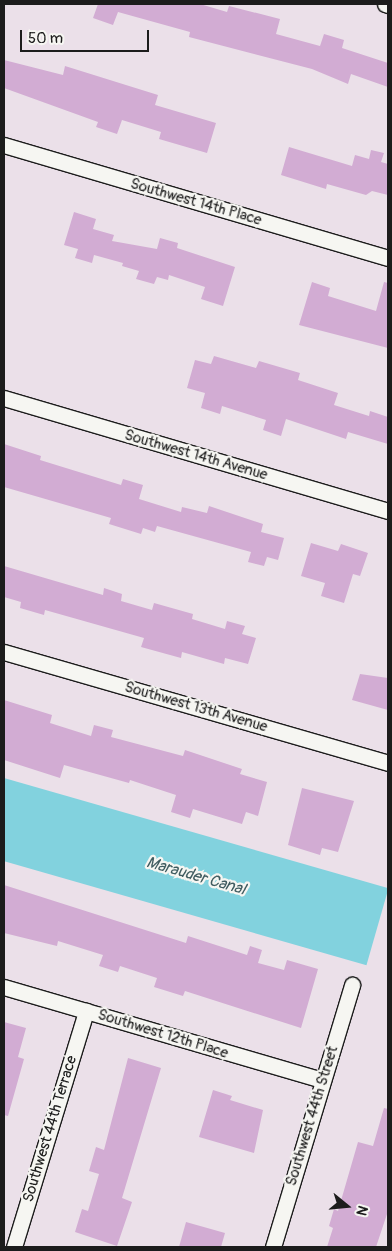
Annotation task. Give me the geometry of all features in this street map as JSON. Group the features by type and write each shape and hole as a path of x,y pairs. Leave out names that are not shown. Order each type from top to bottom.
{"street":[{"name":"Southwest 14th Place","path":"4,145 388,258"},
{"name":"Southwest 14th Avenue","path":"4,398 388,511"},
{"name":"Southwest 13th Avenue","path":"4,652 388,763"},
{"name":"Southwest 44th Street","path":"273,1247 352,985"},
{"name":"Southwest 12th Place","path":"4,987 322,1080"},
{"name":"Southwest 44th Terrace","path":"14,1247 86,1011"}],"water":[{"name":"Marauder Canal","path":"4,778 388,888 366,965 4,861"}],"building":[{"path":"98,4 200,4 227,12 229,6 280,19 276,34 320,46 324,34 344,40 342,48 388,63 388,87 351,74 348,84 312,69 189,37 190,32 118,12 113,25 93,18"},
{"path":"4,60 63,75 65,66 158,95 155,105 216,123 207,153 159,139 161,132 122,120 117,134 96,127 98,122 4,88"},
{"path":"289,147 352,166 355,155 369,159 371,150 384,153 381,162 388,164 388,195 372,191 366,195 327,184 326,189 281,175"},
{"path":"74,212 96,219 93,229 114,235 112,241 157,249 160,238 178,243 177,248 235,267 223,306 201,299 205,287 169,275 168,280 157,277 154,284 136,279 139,271 122,266 123,263 94,255 92,263 75,258 78,249 64,245"},
{"path":"312,282 330,288 328,296 376,311 384,282 388,283 388,348 299,325"},
{"path":"214,356 256,368 259,361 300,373 298,380 338,393 334,405 369,416 370,411 388,417 388,444 348,432 346,439 286,419 281,436 263,430 266,420 222,406 220,414 201,408 205,393 187,388 195,360 211,364"},
{"path":"4,444 41,456 40,460 121,485 123,479 143,485 139,499 181,512 182,507 207,513 209,506 263,524 261,532 284,538 278,560 267,557 264,566 248,562 251,552 157,526 155,532 143,528 141,534 109,524 111,518 4,487"},
{"path":"311,543 338,551 341,544 368,553 360,576 353,574 344,603 321,596 325,583 301,576"},
{"path":"4,566 103,595 104,588 122,594 121,601 152,610 154,603 193,614 192,619 225,629 227,621 245,626 242,634 256,638 248,664 225,658 224,664 182,652 181,658 141,647 144,638 45,610 44,615 20,608 21,602 4,597"},
{"path":"360,674 388,678 388,710 352,700"},
{"path":"4,700 52,715 50,723 91,736 94,725 113,730 111,737 183,756 185,750 242,769 240,774 267,782 258,816 246,812 242,824 193,809 190,818 171,812 176,795 130,780 129,783 64,765 60,778 4,760"},
{"path":"302,788 354,801 338,852 322,848 320,855 288,845"},
{"path":"4,885 186,943 188,936 247,955 250,946 262,950 258,963 284,970 287,960 318,969 301,1028 185,991 183,996 154,987 157,978 120,966 118,972 99,966 103,955 58,941 57,946 4,933"},
{"path":"4,1022 26,1028 18,1057 24,1059 8,1116 4,1115"},
{"path":"128,1058 161,1068 122,1198 132,1202 117,1246 75,1232 82,1209 88,1211 99,1174 89,1171 96,1147 104,1150"},
{"path":"213,1090 232,1096 230,1100 263,1110 254,1153 199,1137"},
{"path":"384,1108 388,1109 388,1211 376,1247 327,1247 333,1228 329,1226 334,1209 338,1211 358,1142 373,1146"},
{"path":"186,1222 225,1233 221,1247 179,1247"}]}
